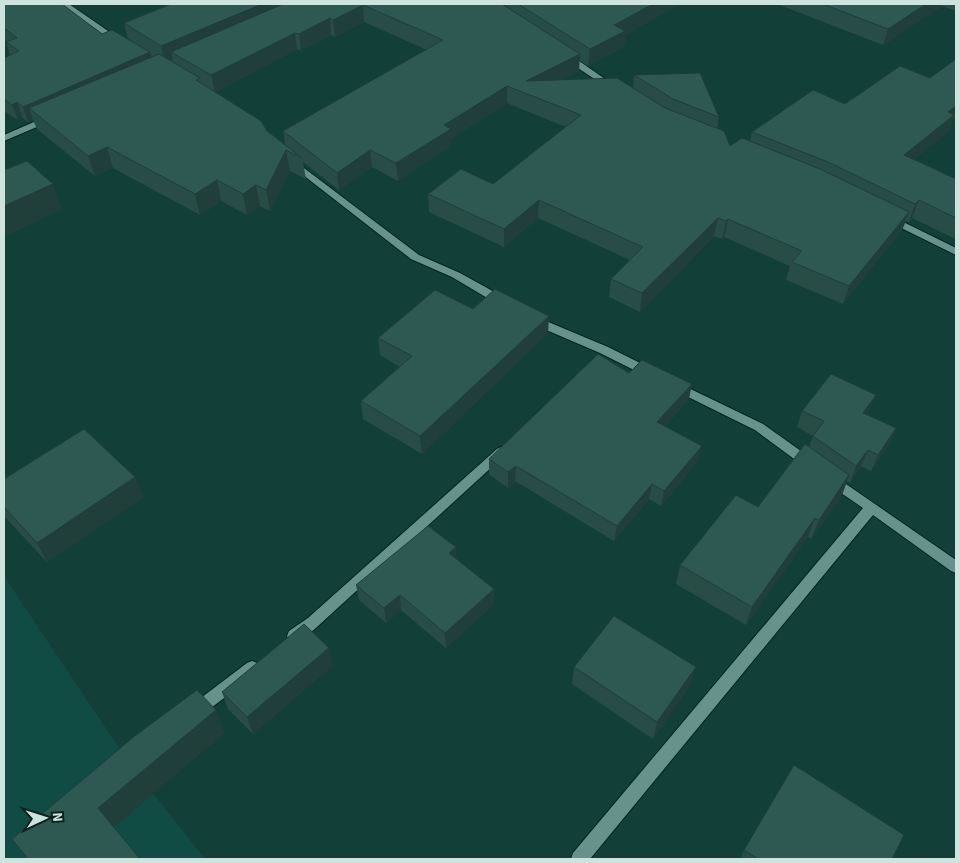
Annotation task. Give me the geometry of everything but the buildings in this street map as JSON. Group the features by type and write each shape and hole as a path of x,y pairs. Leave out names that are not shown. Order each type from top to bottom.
{"street":[{"path":"64,4 132,49"},
{"path":"554,49 626,96"},
{"path":"4,128 8,136 58,115"},
{"path":"282,154 415,257 456,275 517,310 604,350 759,427 956,567"},
{"path":"879,213 956,252"},
{"path":"591,363 604,350"},
{"path":"282,646 313,622 510,444"},
{"path":"579,859 871,508"},
{"path":"179,723 266,657"}],"shaded area":[{"path":"4,576 129,763 205,859 4,859"}]}
